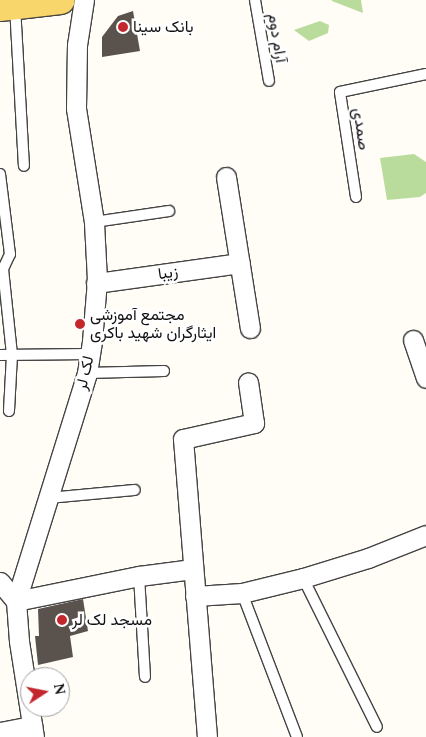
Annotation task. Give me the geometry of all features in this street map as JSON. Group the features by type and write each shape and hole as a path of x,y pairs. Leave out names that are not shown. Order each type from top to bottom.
{"main road":[{"path":"7,6 61,0"}],"street":[{"name":"لک لر","path":"33,732 19,641 16,602 88,364 92,342 96,284 94,222 76,108 77,45 84,0"},
{"path":"226,177 250,328"},
{"name":"زیبا","path":"96,284 240,263"},
{"path":"413,340 426,378"},
{"path":"207,737 183,439 254,423 248,382"},
{"path":"196,596 242,592 303,578 368,558 426,535"},
{"path":"0,582 16,602 139,576 193,569"},
{"path":"0,732 33,732"}],"lane":[{"name":"آرام دوم","path":"255,0 268,81"},
{"path":"7,6 24,166"},
{"name":"صمدی","path":"356,197 340,92 426,74"},
{"path":"0,174 10,254 3,268 12,355 9,411"},
{"path":"94,222 169,211"},
{"path":"0,355 164,371"},
{"path":"48,498 135,490"},
{"path":"139,576 145,677"},
{"path":"303,578 377,727"},
{"path":"242,592 297,737"}],"green space":[{"path":"361,0 363,13 332,1"},
{"path":"320,21 329,25 328,33 309,41 294,30"},
{"path":"414,154 426,162 426,193 420,197 387,200 380,158"}],"building":[{"name":"بانک سینا","path":"133,11 140,51 102,57 102,37 118,16"},
{"name":"مسجد لک لر","path":"83,599 88,631 70,636 73,657 38,665 35,636 39,636 38,609"}],"place":[{"name":"بانک سینا","path":"123,27"},
{"name":"مجتمع آموزشی ایثارگران شهید باکری","path":"80,324"},
{"name":"مسجد لک لر","path":"62,620"}]}
